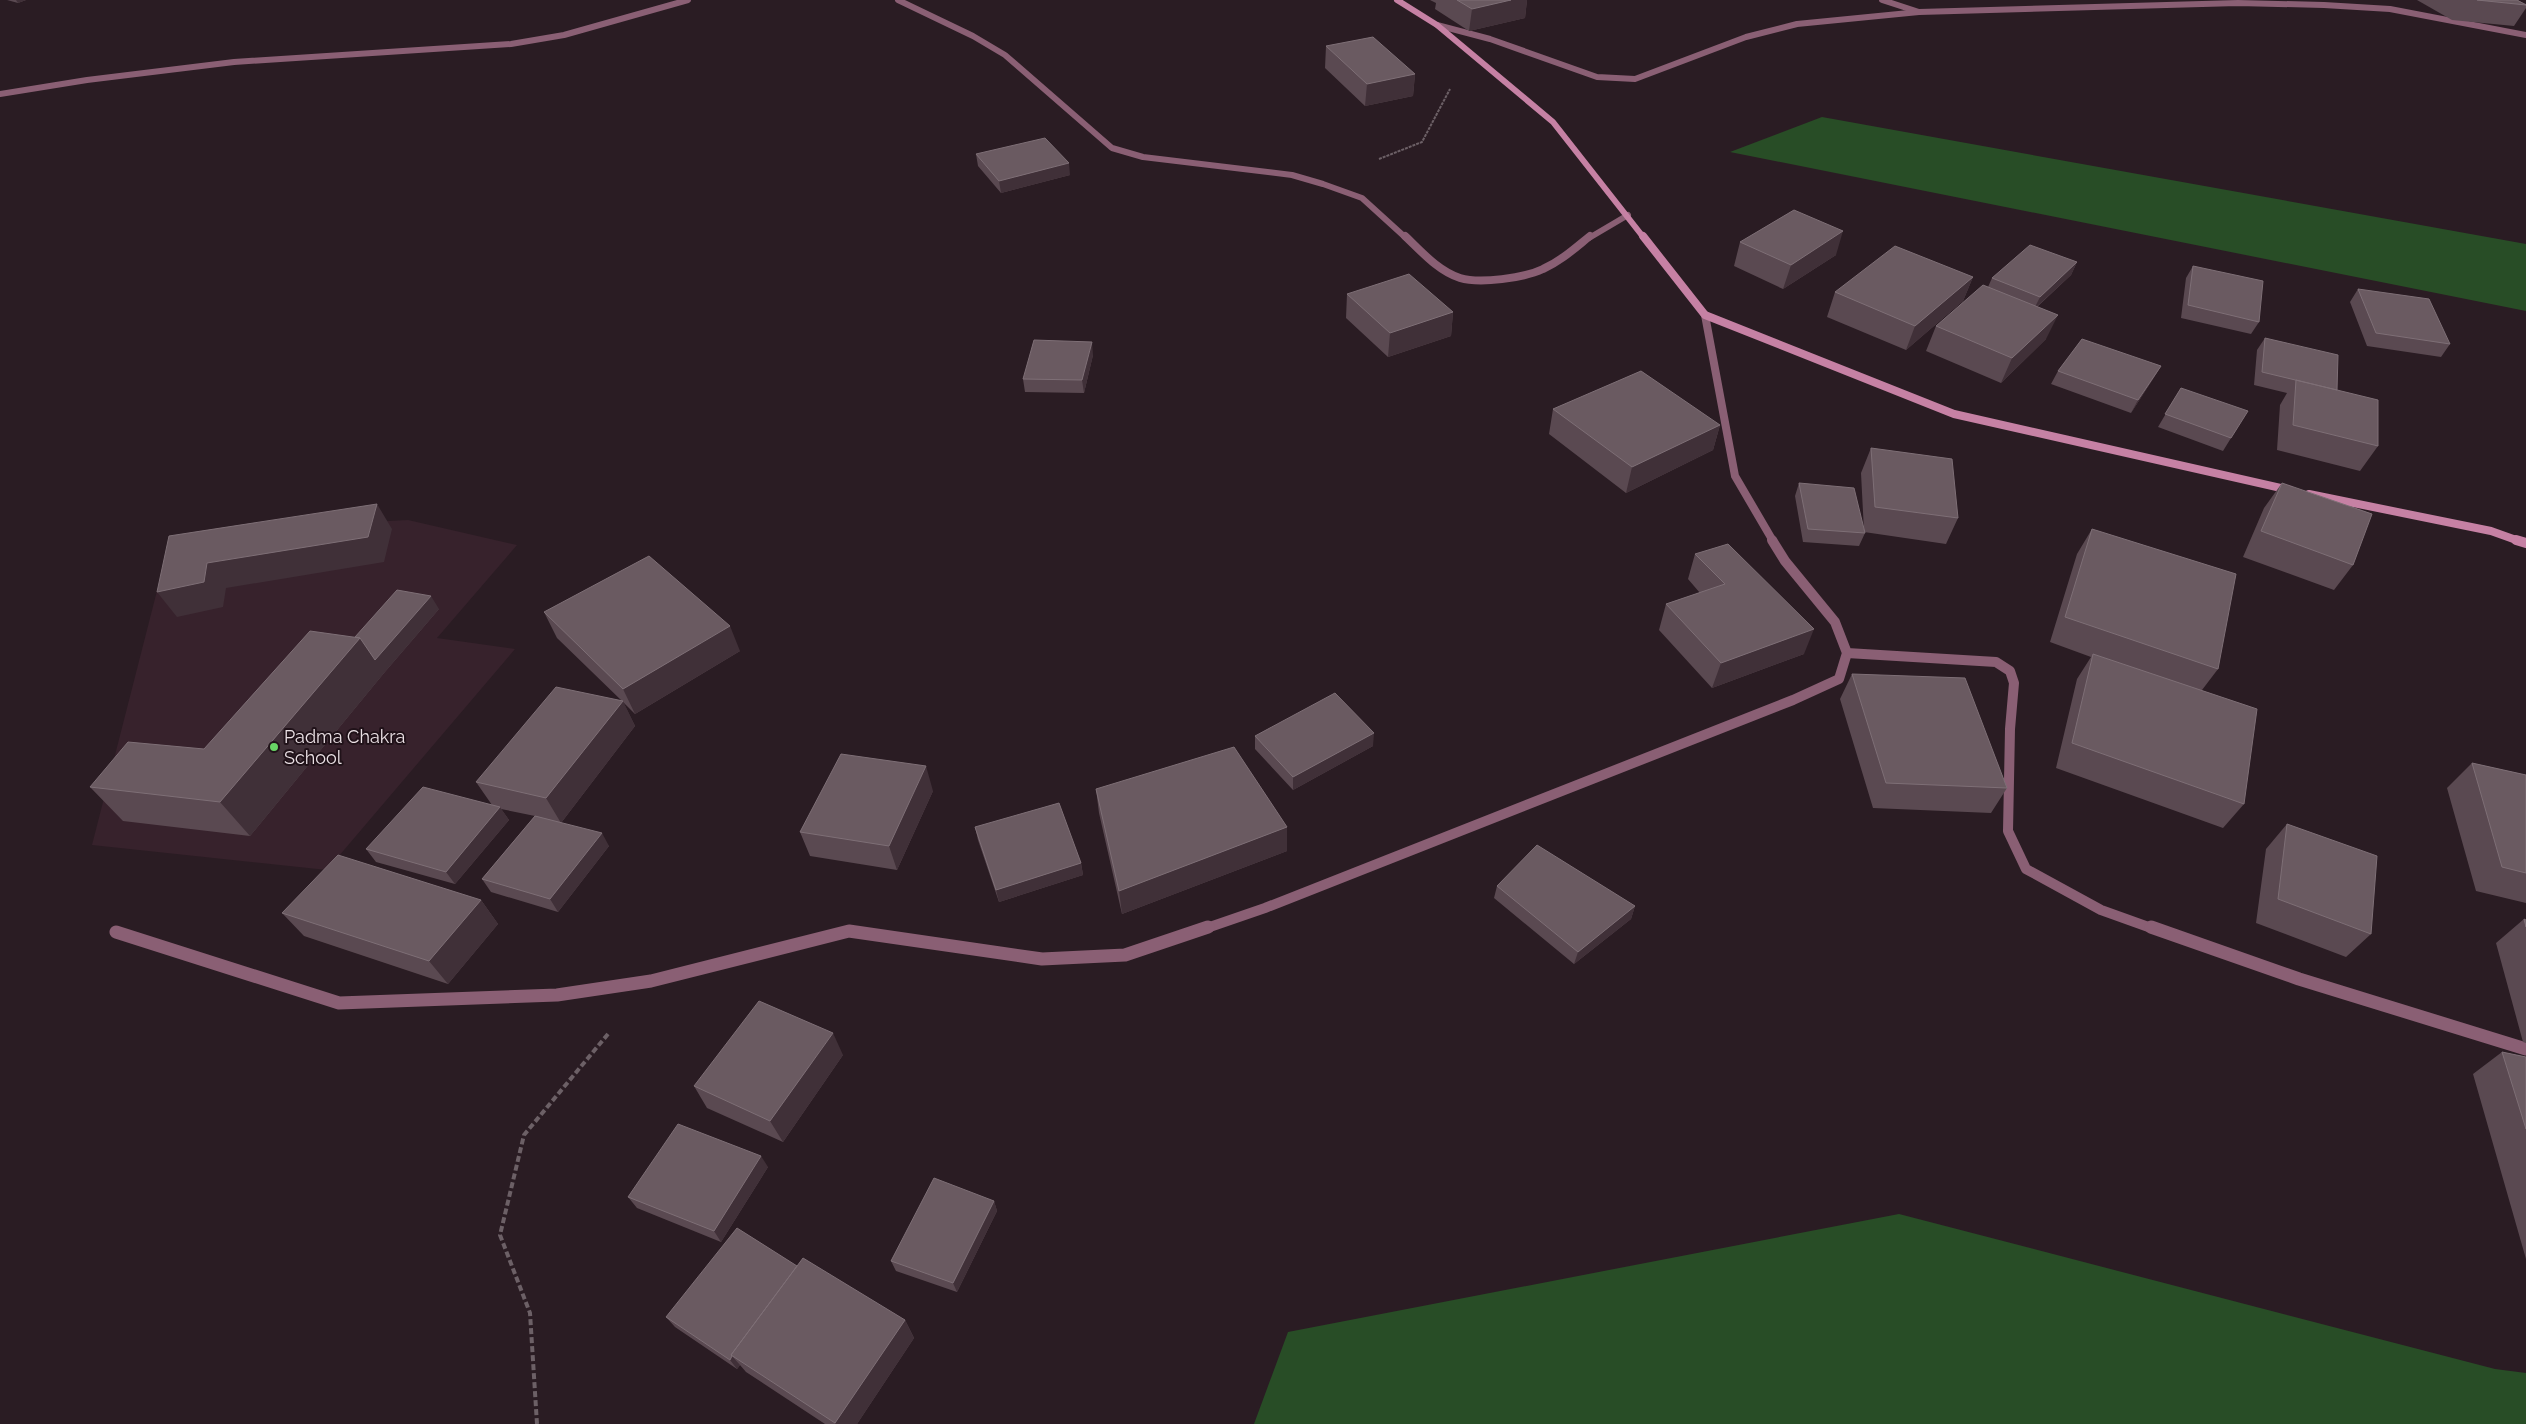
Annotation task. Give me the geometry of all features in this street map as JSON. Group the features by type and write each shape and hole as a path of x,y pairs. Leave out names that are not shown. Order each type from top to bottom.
{"street":[{"path":"0,94 87,80 234,62 511,44 564,35 688,0"},
{"path":"898,0 973,36 1005,55 1112,148 1142,157 1292,175 1362,198 1440,268 1460,278 1486,282 1541,270 1563,258 1592,235 1628,215"},
{"path":"116,932 339,1003 557,995 651,981 849,931 1042,959 1125,956 1265,908 1793,700 1839,679 1847,653 1835,622 1785,561 1735,476 1704,315 1628,215 1553,122 1437,25 1398,0"},
{"path":"1882,0 1918,12"},
{"path":"1437,25 1490,39 1597,77 1635,79 1746,37 1797,24 1918,12 2199,3 2324,5 2390,9 2526,35"},
{"path":"1704,315 1954,414 2277,487 2492,531 2526,543"},
{"path":"1847,653 1996,662 2010,671 2014,683 2010,729 2008,830 2026,869 2101,910 2300,979 2526,1049"}],"path":[{"path":"1362,198 1354,189 1353,174 1370,163 1422,142 1449,91 1463,47"},
{"path":"537,1424 530,1312 500,1236 524,1136 651,981"}],"shaded area":[{"name":"Padma Chakra School","path":"408,520 517,545 437,638 515,649 327,870 92,845 170,540 256,528"}],"green space":[{"path":"1822,117 2526,244 2526,311 1730,152"},
{"path":"1899,1214 2495,1369 2526,1373 2526,1424 1254,1424 1288,1332"}],"building":[{"path":"1457,0 1511,0 1472,9"},
{"path":"2477,0 2517,0 2526,5"},
{"path":"1373,37 1415,74 1367,84 1326,46"},
{"path":"1045,138 1069,163 999,181 976,154"},
{"path":"1794,210 1843,231 1791,265 1740,242"},
{"path":"2030,245 2077,262 2040,297 1992,278"},
{"path":"1895,246 1973,277 1915,326 1835,292"},
{"path":"2193,266 2263,281 2259,322 2188,305"},
{"path":"1409,274 1453,312 1390,333 1347,294"},
{"path":"1983,285 2058,315 2012,358 1936,326"},
{"path":"2358,289 2429,299 2450,344 2376,333"},
{"path":"2265,338 2338,355 2337,390 2262,372"},
{"path":"2082,339 2161,366 2138,400 2058,371"},
{"path":"1034,340 1092,342 1082,380 1023,379"},
{"path":"1641,371 1720,425 1632,467 1553,409"},
{"path":"2296,380 2378,400 2378,446 2293,425"},
{"path":"2181,388 2248,411 2231,438 2165,414"},
{"path":"1871,448 1952,459 1958,518 1875,507"},
{"path":"1799,483 1854,488 1865,533 1808,529"},
{"path":"2282,483 2372,514 2353,565 2261,531"},
{"path":"377,504 368,537 207,563 204,582 157,592 169,536"},
{"path":"2092,529 2236,574 2218,669 2065,617"},
{"path":"1728,544 1814,629 1721,663 1666,604 1725,584 1695,554"},
{"path":"649,556 730,626 623,689 544,612"},
{"path":"397,590 431,596 375,660 360,638 355,637"},
{"path":"310,631 360,638 220,802 90,787 128,742 204,749"},
{"path":"2093,654 2257,709 2244,804 2072,743"},
{"path":"1852,674 1965,678 2007,788 1886,783"},
{"path":"556,687 623,701 546,798 476,782"},
{"path":"1335,693 1374,733 1293,777 1255,736"},
{"path":"1234,747 1287,827 1119,891 1096,789"},
{"path":"841,754 926,766 889,846 800,832"},
{"path":"2472,763 2526,775 2526,873 2502,867"},
{"path":"423,787 500,807 446,872 366,849"},
{"path":"1059,803 1081,863 996,890 975,827"},
{"path":"535,816 602,833 550,899 482,879"},
{"path":"2287,824 2377,856 2371,934 2278,899"},
{"path":"1537,845 1635,906 1578,952 1497,886"},
{"path":"338,855 481,900 429,961 282,913"},
{"path":"759,1001 833,1033 770,1121 694,1086"},
{"path":"2502,1052 2526,1057 2526,1129"},
{"path":"678,1124 761,1156 714,1231 628,1197"},
{"path":"934,1178 994,1201 953,1283 891,1261"},
{"path":"737,1228 797,1266 731,1355 730,1360 666,1317"},
{"path":"803,1258 905,1320 835,1423 731,1355"}],"place":[{"name":"Padma Chakra School","path":"274,747"}]}
